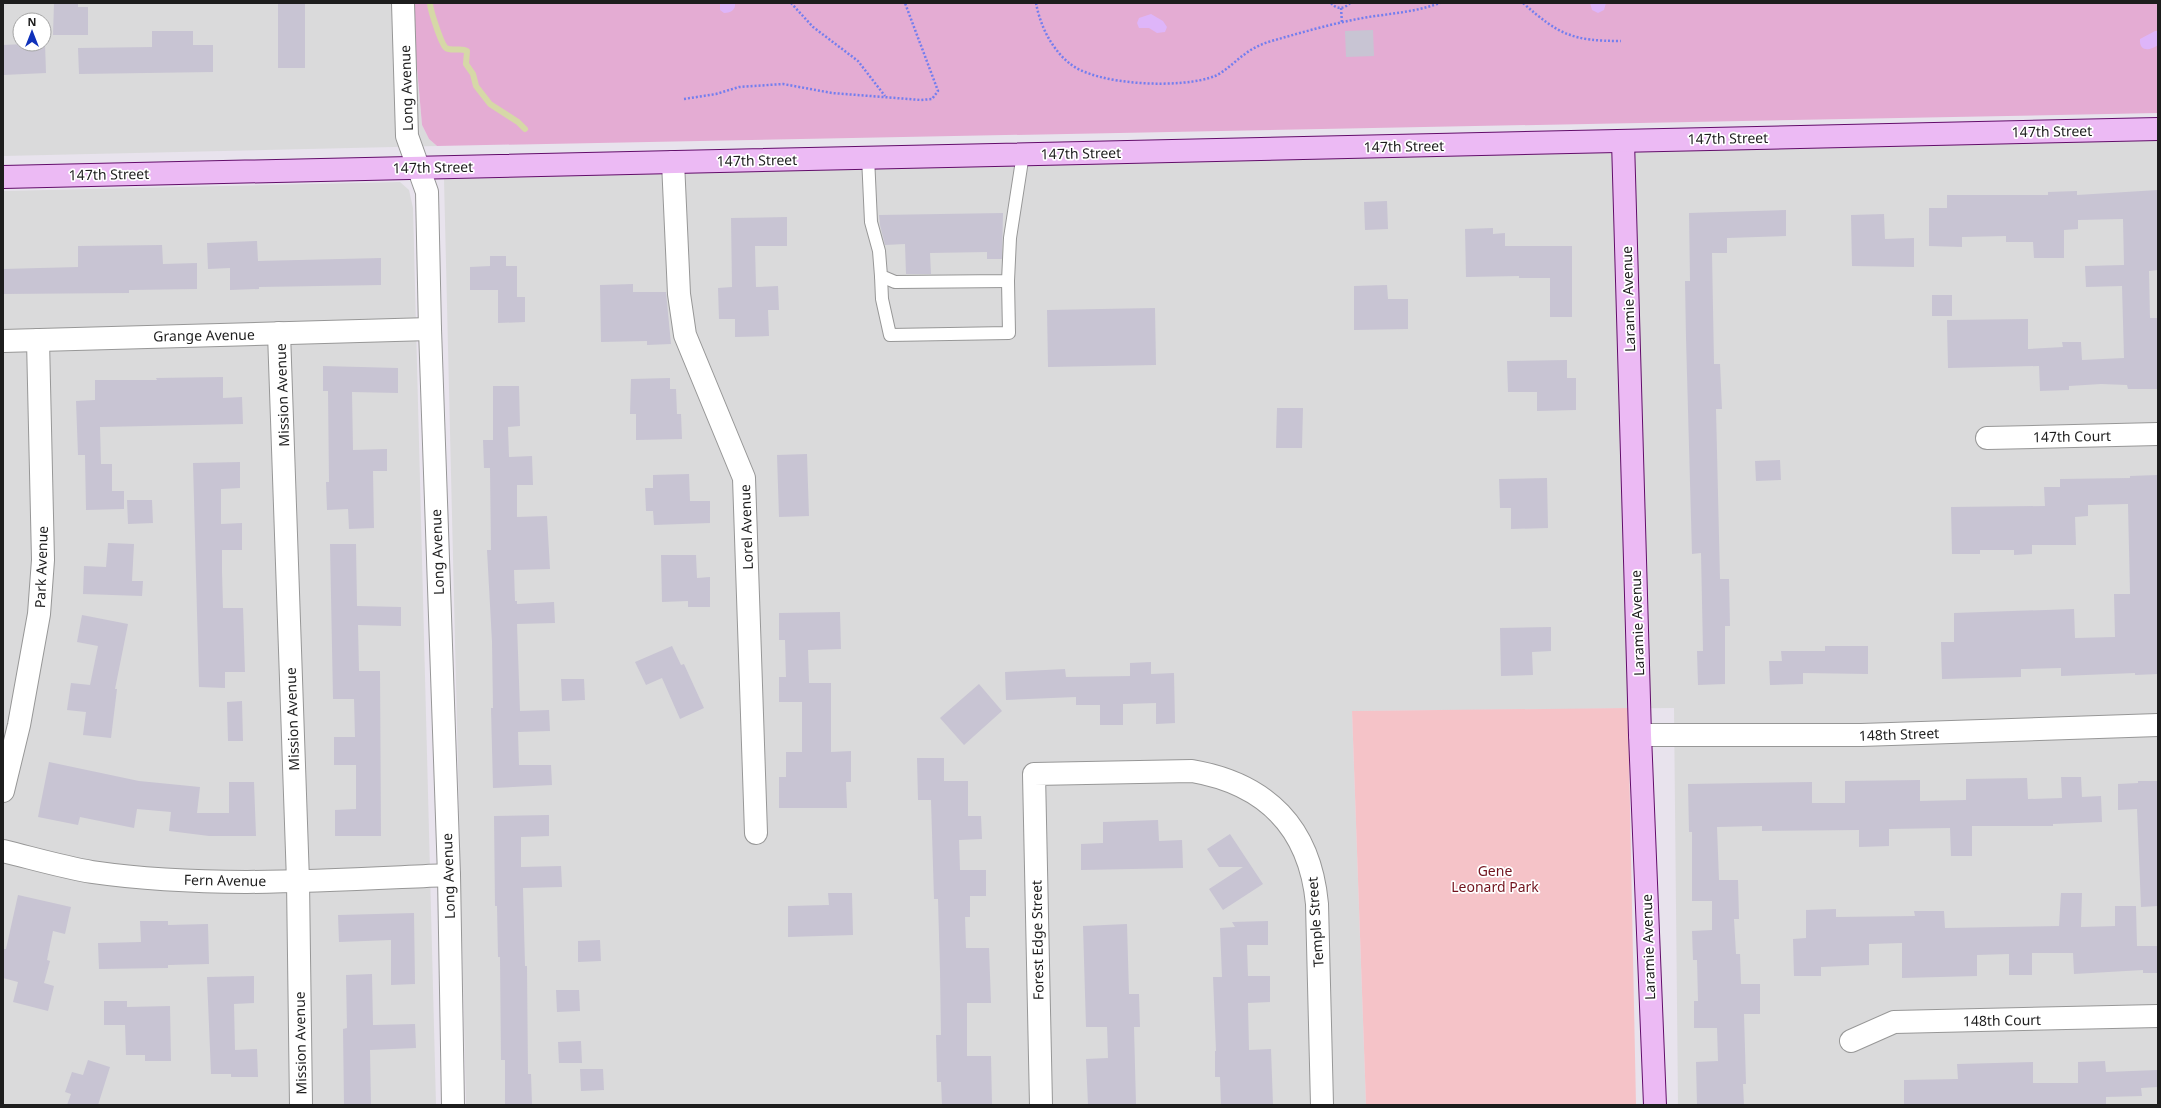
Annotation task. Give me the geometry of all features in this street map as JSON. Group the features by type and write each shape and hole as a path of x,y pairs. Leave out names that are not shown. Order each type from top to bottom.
{"main road":[{"name":"147th Street","path":"3,177 2158,129"},
{"name":"Laramie Avenue","path":"1623,141 1640,735 1655,1105"}],"street":[{"name":"Long Avenue","path":"403,3 407,136 427,192 430,329 449,875 453,1105"},
{"name":"Lorel Avenue","path":"673,162 679,294 685,335 744,478 756,833"},
{"name":"Grange Avenue","path":"3,341 430,329"},
{"name":"Mission Avenue","path":"279,333 298,881 302,1105"},
{"name":"Park Avenue","path":"3,790 32,660 39,614 43,568 38,340"},
{"name":"147th Court","path":"1987,438 2158,434"},
{"name":"148th Street","path":"1640,735 1861,735 2158,725"},
{"name":"Temple Street","path":"1034,774 1192,771 1212,775 1237,783 1282,815 1309,859 1315,879 1317,904 1322,1105"},
{"name":"Forest Edge Street","path":"1034,774 1041,1105"},
{"name":"Fern Avenue","path":"3,851 91,872 192,881 298,881 449,875"},
{"name":"148th Court","path":"1851,1041 1894,1022 2158,1016"}],"lane":[{"path":"868,157 870,222 879,251 882,299 890,335 1010,333 1008,281 1010,238 1023,154"},
{"path":"881,276 895,282 1008,281"}],"path":[{"path":"791,3 813,28 858,61 885,96"},
{"path":"684,99 716,94 739,87 783,84 832,93 928,100 936,96 938,91 905,3"},
{"path":"1036,3 1038,14 1048,38 1069,63 1095,76 1149,83 1179,82 1215,76 1257,46 1342,23 1375,16 1403,13 1440,3"},
{"path":"1331,3 1337,8 1341,8 1350,3"},
{"path":"1523,3 1544,22 1567,35 1580,39 1621,40"},
{"path":"1341,8 1342,23"}],"shaded area":[{"path":"3,3 413,3 422,125 429,139 437,146 3,156"},
{"path":"413,3 2158,3 2158,113 437,146 429,139 422,125"},
{"path":"2158,137 2158,1105 1678,1105 1674,708 1352,711 1366,1105 466,1105 444,179 1573,148"},
{"path":"400,182 409,190 413,208 436,1105 3,1105 3,191"}],"sand":[{"path":"720,3 735,3 735,8 732,11 724,13 720,10"},
{"path":"1590,3 1606,3 1604,10 1598,13 1592,10"},
{"path":"1151,14 1163,21 1167,27 1165,32 1157,33 1149,28 1139,28 1137,23 1139,18"},
{"path":"2155,31 2158,31 2158,45 2149,49 2143,48 2140,43 2140,39"}],"green space":[{"name":"Gene Leonard Park","path":"1628,708 1636,1105 1366,1105 1352,711"}],"building":[{"path":"54,3 78,3 78,7 88,7 88,35 53,35"},
{"path":"278,3 305,3 305,68 278,68"},
{"path":"1373,30 1374,56 1346,57 1345,31"},
{"path":"152,31 193,31 193,45 213,45 213,72 79,74 78,48 152,47"},
{"path":"3,45 12,45 12,52 45,52 46,73 3,75"},
{"path":"2158,190 2158,270 2149,271 2150,318 2158,318 2158,389 2128,389 2127,385 2101,384 2069,386 2069,390 2040,391 2039,366 1948,368 1947,320 2028,319 2028,349 2063,347 2062,342 2081,342 2082,360 2124,358 2122,286 2086,287 2085,266 2124,265 2123,219 2078,220 2078,229 2064,230 2064,258 2034,258 2033,242 2006,242 2006,236 1962,237 1962,247 1929,246 1929,208 1947,208 1947,195 2048,195 2048,192 2077,191 2077,195"},
{"path":"1387,201 1388,229 1365,230 1364,202"},
{"path":"1786,210 1786,236 1727,238 1727,253 1712,253 1714,364 1720,364 1722,409 1716,409 1720,579 1729,579 1730,626 1725,626 1725,684 1698,685 1697,651 1703,651 1701,553 1692,554 1685,281 1690,281 1689,213"},
{"path":"1003,213 1002,259 987,259 987,252 930,253 931,274 906,274 905,244 885,245 879,215"},
{"path":"1884,214 1885,239 1914,238 1914,267 1852,266 1851,215"},
{"path":"787,217 787,246 755,246 756,287 778,286 779,310 768,310 769,336 735,337 735,319 719,319 718,288 732,287 731,218"},
{"path":"1493,228 1493,234 1505,233 1505,246 1572,246 1572,317 1550,317 1550,278 1519,278 1519,276 1466,277 1465,229"},
{"path":"257,241 258,261 381,258 381,285 259,287 259,289 230,290 230,268 208,269 207,243"},
{"path":"162,245 163,264 197,263 197,289 129,290 129,293 3,294 3,269 78,267 78,246"},
{"path":"490,256 506,256 506,266 517,266 517,297 525,297 525,322 498,323 498,290 470,290 470,267 490,266"},
{"path":"633,284 633,292 666,292 671,344 647,345 647,341 601,342 600,285"},
{"path":"1387,285 1388,299 1408,299 1408,329 1354,330 1354,286"},
{"path":"1932,295 1952,295 1952,316 1932,316"},
{"path":"1155,308 1156,365 1048,367 1047,310"},
{"path":"1567,360 1567,378 1576,378 1576,410 1537,411 1537,392 1508,392 1507,361"},
{"path":"323,366 398,368 398,393 352,392 353,450 387,449 387,471 373,471 374,528 349,529 348,509 327,510 326,482 329,482 328,391 323,391"},
{"path":"223,377 223,398 242,397 243,424 100,427 101,464 112,464 112,491 124,491 124,509 86,510 85,455 78,455 76,401 95,400 95,380 157,380 156,378"},
{"path":"670,378 670,389 676,389 677,414 681,414 682,439 636,440 636,414 630,414 631,379"},
{"path":"493,386 519,386 520,426 508,427 509,457 532,456 533,485 517,485 517,517 547,516 550,569 514,570 515,601 517,601 517,604 554,602 555,623 517,624 520,711 549,710 550,731 518,732 519,765 551,765 552,785 493,788 491,708 493,708 492,642 487,550 491,550 490,468 484,468 483,440 493,440"},
{"path":"1277,408 1303,408 1302,448 1276,448"},
{"path":"807,454 809,516 779,517 777,455"},
{"path":"1780,460 1781,480 1756,481 1755,461"},
{"path":"240,462 240,488 221,489 221,524 242,523 242,550 222,550 222,572 223,608 243,608 245,672 225,672 225,688 199,687 193,463"},
{"path":"689,474 690,501 710,501 710,523 654,525 653,511 646,511 645,488 653,488 653,475"},
{"path":"2158,475 2158,674 2135,675 2135,673 2061,676 2061,668 2021,669 2021,677 1942,679 1941,642 1954,642 1954,613 2074,609 2075,638 2115,637 2114,594 2130,594 2128,504 2088,505 2088,516 2075,517 2076,545 2032,545 2032,554 2014,555 2014,550 1980,550 1980,554 1952,554 1951,507 2045,506 2044,487 2060,487 2060,479 2130,478 2130,476"},
{"path":"1547,478 1548,528 1511,529 1511,508 1500,508 1499,479"},
{"path":"127,500 152,500 153,523 128,524"},
{"path":"108,543 134,544 132,581 143,581 142,596 83,594 84,566 106,567"},
{"path":"330,544 356,544 357,606 401,607 401,626 358,625 359,671 380,671 381,836 335,836 335,810 356,809 356,765 334,765 334,737 355,737 354,699 333,699"},
{"path":"661,555 696,555 697,578 710,577 710,607 688,607 688,601 662,602"},
{"path":"840,612 841,649 808,650 809,683 831,683 831,752 851,751 851,782 846,782 847,808 779,808 779,777 786,777 786,752 802,752 802,702 779,702 779,677 786,677 785,640 779,640 779,613"},
{"path":"82,615 128,624 115,689 117,689 111,738 83,735 86,712 67,710 71,683 90,685 98,646 77,642"},
{"path":"1551,627 1551,651 1532,652 1533,675 1501,676 1500,628"},
{"path":"672,646 681,665 684,664 704,708 680,719 662,678 646,685 635,662"},
{"path":"1825,646 1868,646 1868,674 1803,673 1803,684 1770,685 1769,661 1782,661 1781,651 1825,651"},
{"path":"1151,662 1151,674 1174,673 1175,723 1156,724 1156,703 1123,704 1123,725 1100,725 1100,705 1076,705 1076,697 1006,700 1005,672 1065,669 1066,677 1130,676 1130,663"},
{"path":"561,679 584,679 585,700 562,701"},
{"path":"979,684 1002,711 964,745 940,718"},
{"path":"242,701 243,741 228,741 227,702"},
{"path":"917,758 944,758 944,781 968,781 968,816 981,816 982,839 959,840 960,870 986,870 986,896 970,896 970,917 965,917 966,948 989,948 991,1003 967,1003 967,1056 991,1056 992,1105 942,1105 941,1082 937,1082 936,1035 941,1035 938,899 934,899 931,800 918,800"},
{"path":"49,762 139,781 200,787 197,813 229,813 229,782 254,782 256,836 209,836 169,831 171,812 137,809 134,828 80,817 78,825 38,817"},
{"path":"2061,777 2081,777 2082,797 2101,796 2102,822 2053,824 2053,826 1972,826 1972,856 1951,856 1950,828 1889,829 1889,846 1859,847 1859,830 1762,831 1762,826 1717,827 1719,880 1738,880 1739,919 1734,919 1736,954 1740,954 1741,984 1760,984 1760,1014 1744,1014 1746,1084 1743,1084 1744,1105 1697,1105 1696,1062 1718,1061 1717,1028 1694,1028 1694,1001 1698,1001 1697,960 1693,960 1692,931 1712,930 1712,901 1692,901 1692,832 1689,832 1688,784 1812,782 1812,803 1845,803 1845,781 1920,780 1920,801 1966,800 1966,779 2027,778 2028,799 2062,798"},
{"path":"2138,781 2158,781 2158,906 2141,907 2137,809 2118,810 2118,784 2138,783"},
{"path":"549,815 549,836 521,837 521,867 561,866 562,887 523,888 525,966 527,966 528,1074 531,1074 532,1105 505,1105 505,1060 501,1060 500,957 498,957 497,906 495,906 494,816"},
{"path":"1158,820 1159,841 1182,840 1183,868 1081,870 1081,844 1103,843 1103,822"},
{"path":"1230,834 1263,884 1223,910 1209,889 1243,867 1219,867 1207,849"},
{"path":"828,893 852,893 853,935 788,937 788,906 829,905"},
{"path":"2061,893 2082,893 2081,927 2115,926 2115,906 2136,906 2137,946 2158,946 2158,973 2143,973 2143,970 2074,974 2073,953 2032,953 2032,975 2009,975 2009,954 1977,955 1977,976 1902,978 1902,943 1869,944 1869,965 1821,967 1821,976 1794,976 1793,939 1806,938 1806,910 1836,909 1836,917 1915,916 1914,911 1944,911 1945,928 2059,926"},
{"path":"18,895 71,907 65,934 53,931 47,960 50,961 44,983 54,986 48,1011 13,1002 18,982 3,978 3,949 6,949"},
{"path":"414,913 415,984 391,985 391,940 339,942 338,915"},
{"path":"140,921 168,921 168,925 208,924 209,964 168,965 168,968 99,969 98,943 141,942"},
{"path":"1268,921 1268,945 1247,945 1248,976 1270,976 1270,1002 1248,1003 1249,1050 1271,1049 1273,1105 1221,1105 1220,1077 1215,1077 1216,1051 1213,977 1222,977 1220,928 1235,927 1232,922"},
{"path":"1127,924 1129,994 1139,994 1140,1027 1134,1027 1136,1105 1088,1105 1086,1059 1108,1058 1107,1027 1086,1027 1083,926"},
{"path":"600,940 601,961 578,962 578,941"},
{"path":"372,974 373,1025 415,1024 416,1048 370,1050 371,1105 344,1105 343,1029 347,1028 346,975"},
{"path":"254,976 254,1003 234,1004 235,1050 257,1049 258,1077 231,1077 231,1074 211,1074 207,977"},
{"path":"556,990 579,990 580,1011 557,1012"},
{"path":"104,1001 127,1001 127,1007 170,1006 171,1061 145,1061 145,1055 126,1055 125,1025 104,1025"},
{"path":"581,1041 582,1063 559,1063 558,1042"},
{"path":"88,1060 110,1067 98,1105 67,1105 71,1094 65,1092 72,1072 83,1075"},
{"path":"2105,1061 2106,1072 2158,1070 2158,1087 2141,1088 2142,1096 2106,1097 2106,1105 1904,1105 1904,1080 1958,1079 1957,1064 2033,1062 2033,1083 2078,1083 2078,1062"},
{"path":"580,1069 603,1069 604,1090 581,1091"}],"waterway":[{"path":"430,3 436,26 441,40 446,48 451,50 462,49 467,51 466,64 473,74 476,86 490,104 518,122 525,129"}]}
